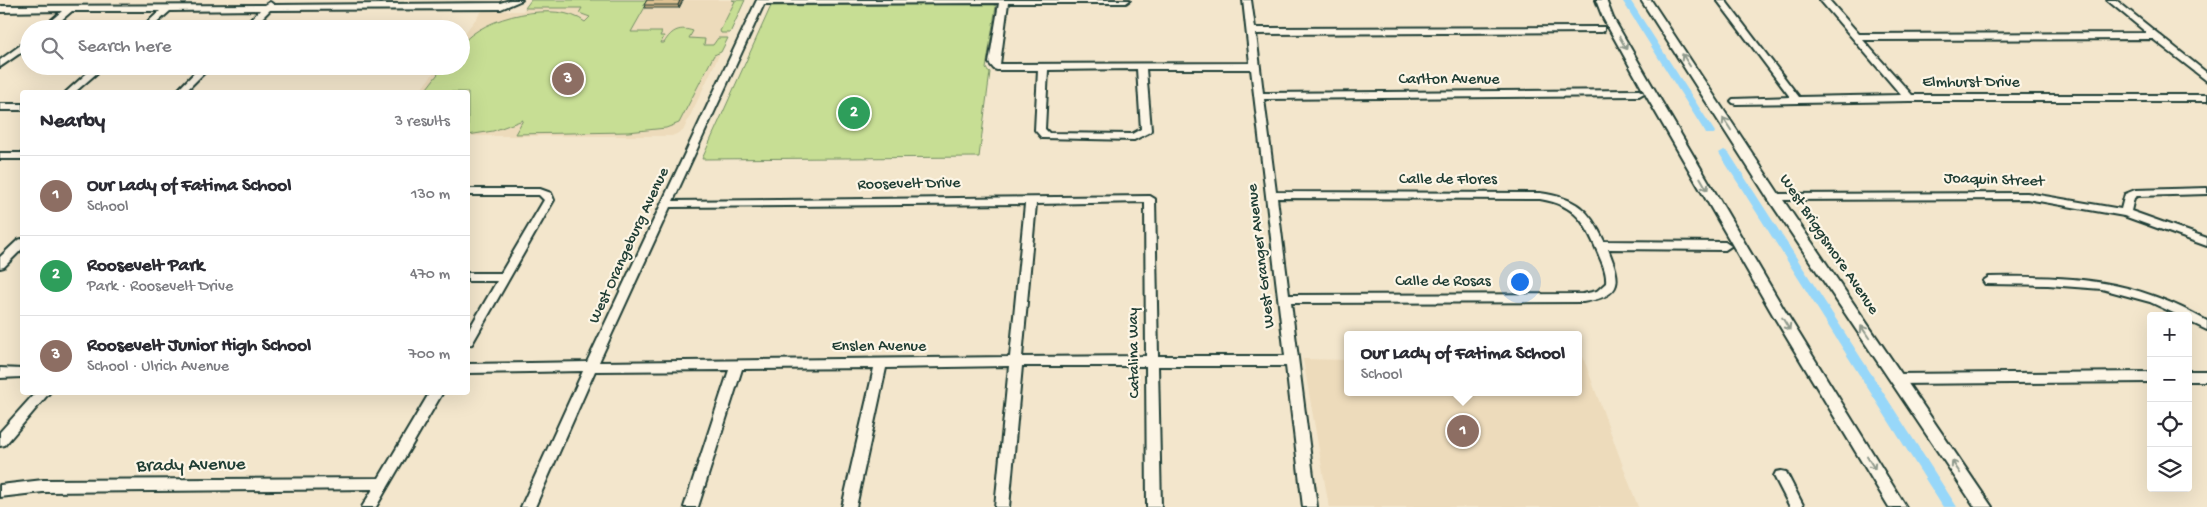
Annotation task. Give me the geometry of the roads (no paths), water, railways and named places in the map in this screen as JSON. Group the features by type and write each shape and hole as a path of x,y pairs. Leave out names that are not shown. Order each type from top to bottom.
{"main road":[{"path":"1601,0 1608,18 1780,315 1898,507"},
{"name":"West Briggsmore Avenue","path":"1646,0 1774,197 1984,507"}],"street":[{"path":"21,9 33,0"},
{"path":"255,20 275,0"},
{"path":"0,9 501,6 518,0"},
{"path":"1004,0 996,66 1044,68 1255,66"},
{"path":"761,1 1126,0"},
{"name":"West Granger Avenue","path":"1247,0 1290,361 1310,507"},
{"path":"1721,0 1796,100"},
{"path":"1824,0 1909,98"},
{"path":"2111,0 2207,78"},
{"name":"West Orangeburg Avenue","path":"528,507 590,366 668,204 761,1"},
{"path":"56,20 71,8"},
{"path":"154,20 168,8"},
{"path":"1251,31 1601,29"},
{"path":"1856,37 2154,36"},
{"path":"0,64 20,49"},
{"path":"1044,68 1040,130 1046,136 1134,137 1146,130 1141,67"},
{"path":"72,90 90,75"},
{"path":"182,90 198,75"},
{"name":"Carlton Avenue","path":"1259,96 1639,93"},
{"name":"Elmhurst Drive","path":"1736,101 1909,98 2207,98"},
{"path":"0,108 20,107"},
{"path":"0,156 20,156"},
{"path":"2126,213 2128,196 2135,193 2207,191"},
{"path":"470,192 535,192 547,195 547,203 470,337"},
{"name":"Calle de Flores","path":"1271,195 1550,197 1566,202 1581,210 1600,245"},
{"name":"Joaquin Street","path":"1774,197 2027,196 2126,213 2207,242"},
{"name":"Roosevelt Drive","path":"668,204 1150,198"},
{"name":"Catalina Way","path":"1150,198 1154,507"},
{"path":"1002,507 1031,200"},
{"path":"0,264 20,244"},
{"path":"1600,245 1725,246"},
{"name":"Calle de Rosas","path":"1283,299 1593,297 1608,290 1613,279 1600,245"},
{"path":"470,277 503,277"},
{"path":"1989,281 2068,280 2108,286 2167,305 2207,326"},
{"name":"Enslen Avenue","path":"470,368 1016,361 1290,361"},
{"path":"849,507 881,364"},
{"path":"691,507 737,365"},
{"path":"0,373 20,373"},
{"path":"2192,376 2207,376"},
{"path":"1896,378 2147,377"},
{"path":"0,441 41,395"},
{"path":"370,507 436,395"},
{"path":"1781,476 1797,507"},
{"name":"Brady Avenue","path":"0,491 42,486 383,483"}],"waterway":[{"path":"1626,0 1710,132"},
{"path":"1724,153 1950,507"}],"place":[{"name":"Roosevelt Junior High School","path":"568,79"},
{"name":"Roosevelt Park","path":"854,113"},
{"name":"Our Lady of Fatima School","path":"1463,431"}]}
